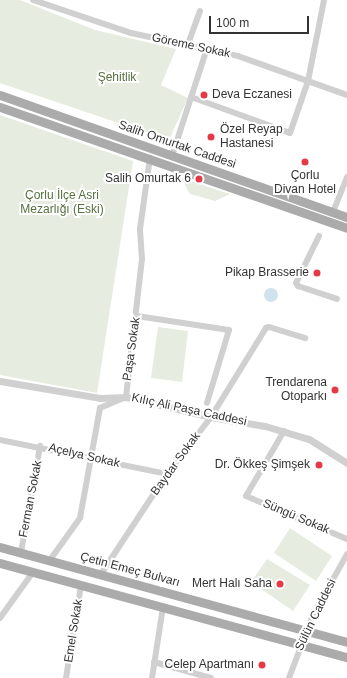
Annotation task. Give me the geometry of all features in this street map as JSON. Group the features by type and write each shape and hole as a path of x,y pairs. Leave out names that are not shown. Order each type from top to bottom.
{"main road":[{"name":"Salih Omurtak Caddesi","path":"0,95 347,217"},
{"name":"Salih Omurtak Caddesi","path":"0,107 150,158 347,228"},
{"name":"Çetin Emeç Bulvarı","path":"0,547 347,642"},
{"path":"0,563 347,657"}],"street":[{"name":"Göreme Sokak","path":"33,0 98,23 207,48 308,80 347,95"},
{"path":"191,97 290,133 308,80 324,0"},
{"path":"188,44 200,11"},
{"path":"172,156 207,48"},
{"name":"Paşa Sokak","path":"50,560 80,518 93,459 100,408 126,396 137,316 142,259 140,228 150,158"},
{"path":"333,212 347,177"},
{"path":"319,236 296,283 298,286 337,299"},
{"path":"137,316 229,330 207,403"},
{"name":"Baydar Sokak","path":"101,574 167,474 211,417 266,328 270,326 305,338"},
{"name":"Kılıç Ali Paşa Caddesi","path":"0,381 100,398 126,396 211,417 284,432 309,439 347,463"},
{"name":"Süngü Sokak","path":"284,432 246,496 347,538"},
{"name":"Açelya Sokak","path":"0,440 40,446 93,459 167,474"},
{"name":"Ferman Sokak","path":"21,552 40,446"},
{"name":"Sülün Caddesi","path":"289,678 306,630 347,554"},
{"path":"0,618 33,572"},
{"name":"Emel Sokak","path":"66,678 81,584"},
{"path":"152,678 163,607"},
{"path":"154,662 212,678"}],"green space":[{"name":"Şehitlik","path":"0,0 20,0 95,30 176,49 161,85 188,98 169,140 0,83"},
{"name":"Çorlu İlçe Asri Mezarlığı (Eski)","path":"0,115 133,161 97,393 0,375"},
{"path":"181,178 230,194 215,201 190,194"},
{"path":"158,327 188,331 182,382 151,378"},
{"name":"Mert Halı Saha","path":"290,528 332,556 316,581 274,553"},
{"name":"Mert Halı Saha","path":"267,559 310,585 293,611 251,582"}],"water":[{"path":"271,288 276,290 278,295 276,300 271,302 266,300 264,295 266,290"}],"place":[{"name":"Deva Eczanesi","path":"204,95"},
{"name":"Özel Reyap Hastanesi","path":"211,137"},
{"name":"Çorlu Divan Hotel","path":"305,162"},
{"name":"Salih Omurtak 6","path":"199,179"},
{"name":"Pikap Brasserie","path":"317,273"},
{"name":"Trendarena Otoparkı","path":"335,390"},
{"name":"Dr. Ökkeş Şimşek","path":"319,465"},
{"name":"Mert Halı Saha","path":"280,584"},
{"name":"Celep Apartmanı","path":"262,665"}]}
